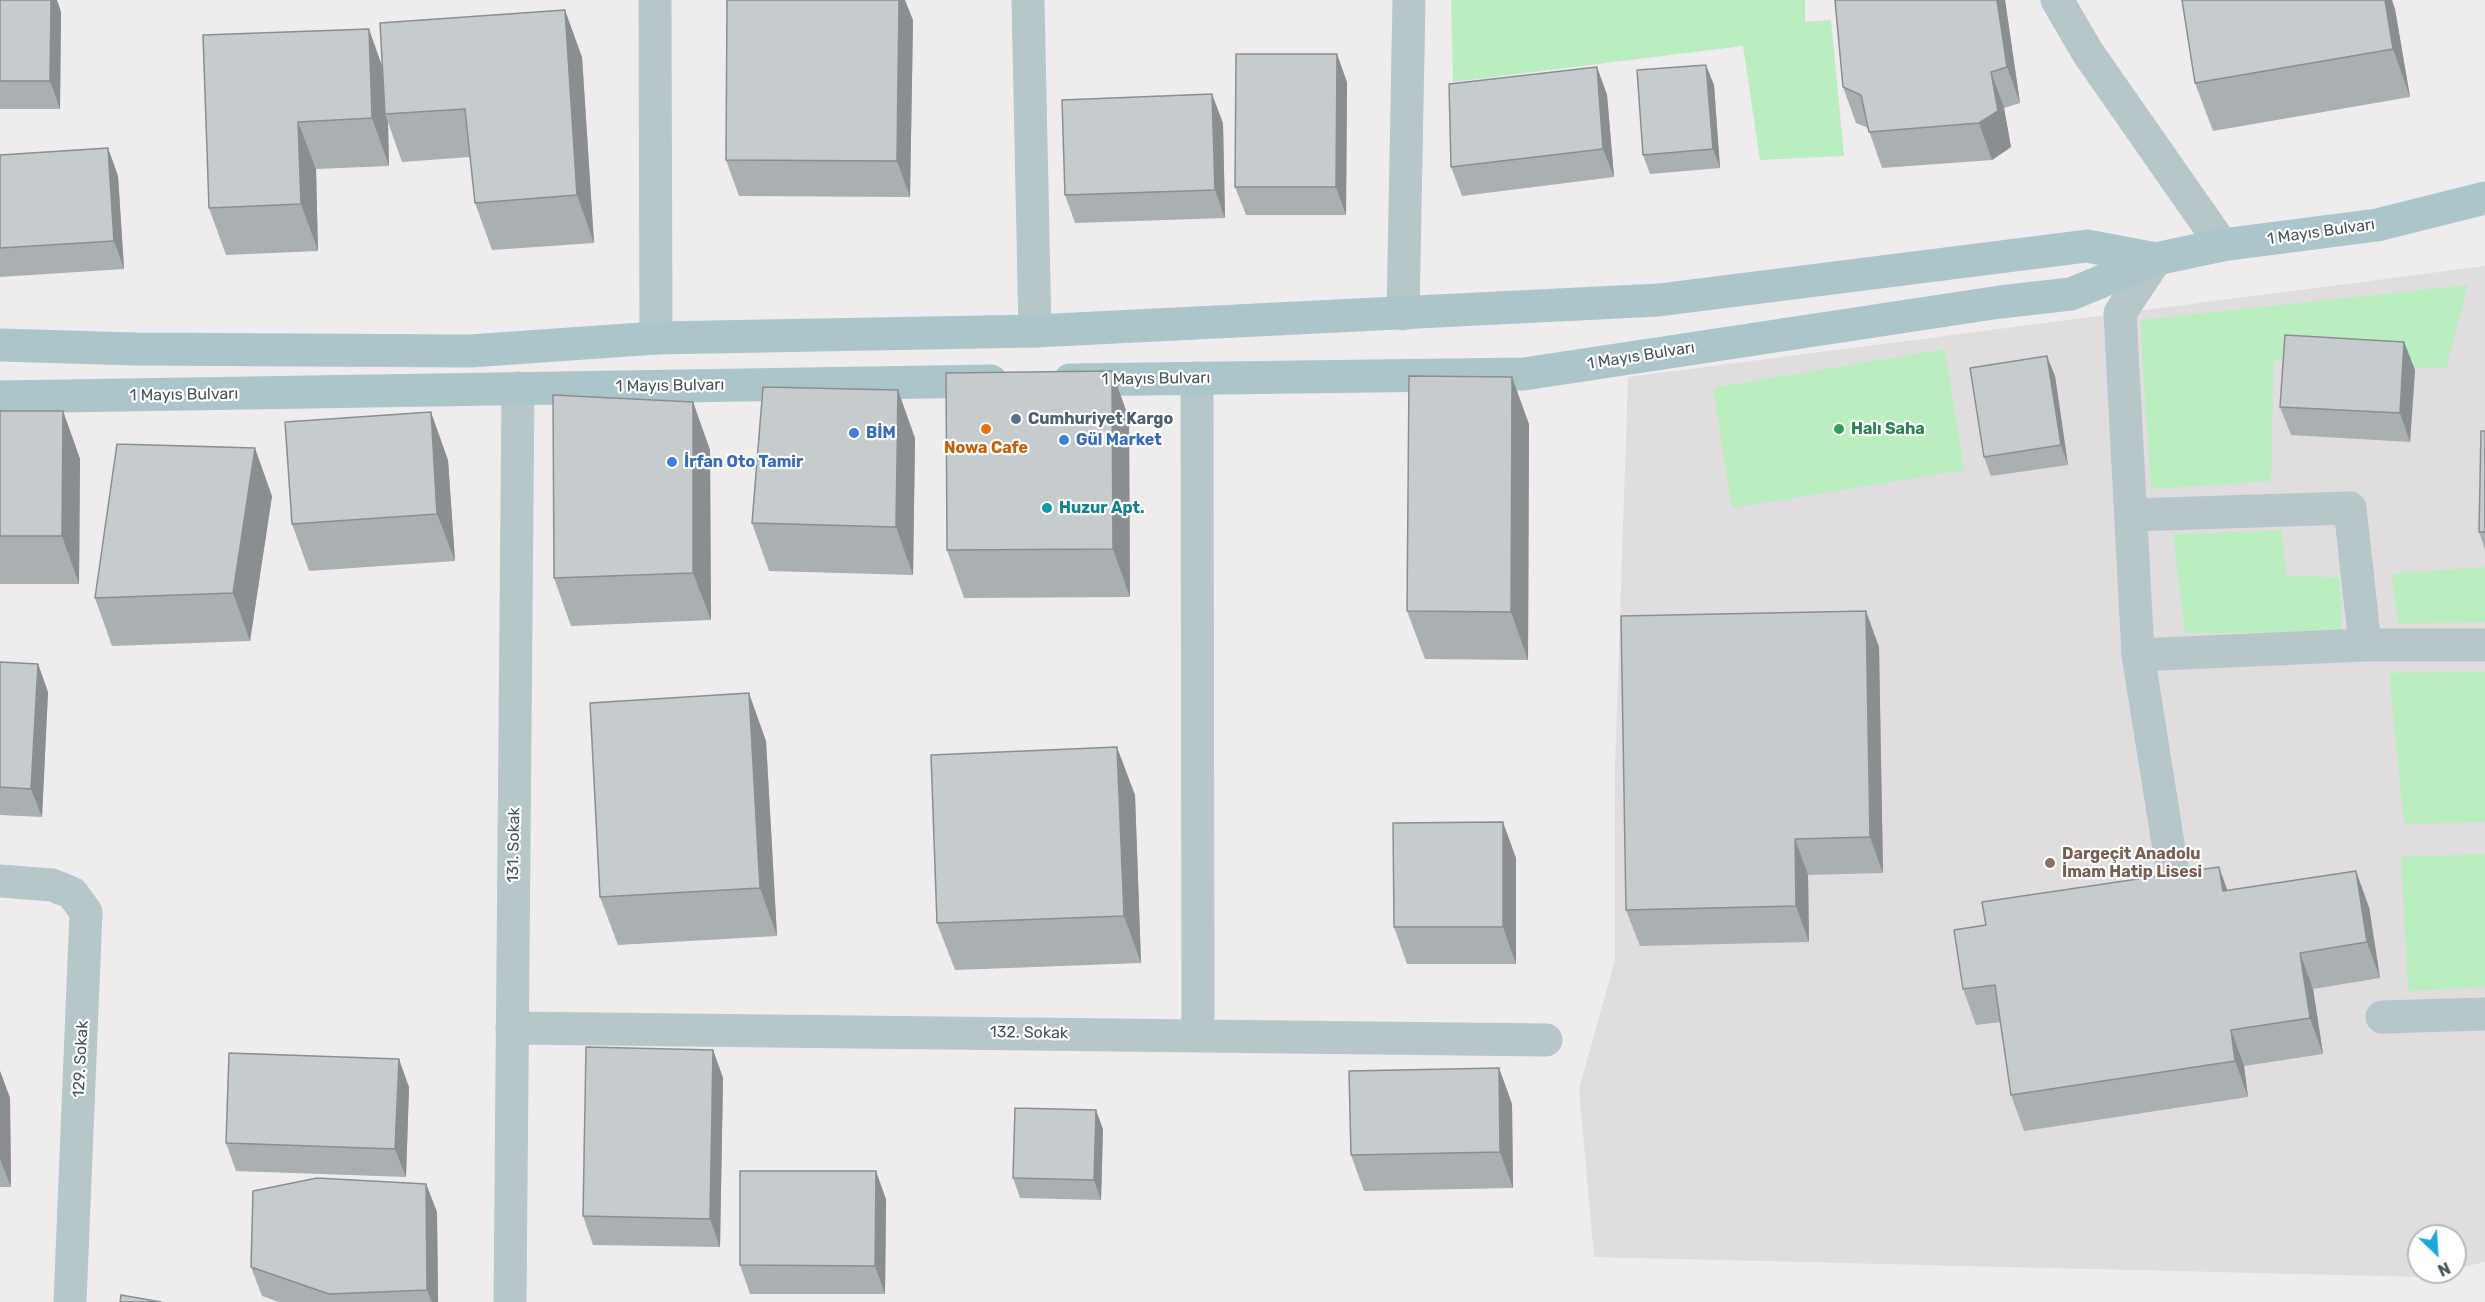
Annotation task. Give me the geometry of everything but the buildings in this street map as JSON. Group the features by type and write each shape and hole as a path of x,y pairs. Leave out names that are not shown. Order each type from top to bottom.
{"main road":[{"name":"1 Mayıs Bulvarı","path":"0,397 1524,374 2000,302 2071,294 2156,259 2222,245 2377,225 2485,198"},
{"name":"1 Mayıs Bulvarı","path":"0,345 136,349 470,351 656,338 1035,331 1659,300 2087,246 2156,259"}],"street":[{"path":"655,0 656,338"},
{"path":"1028,0 1035,331"},
{"path":"1403,314 1409,0"},
{"path":"2057,0 2088,53 2222,245"},
{"path":"2156,259 2120,313 2138,656 2172,868"},
{"path":"1197,378 1198,1035"},
{"name":"131. Sokak","path":"510,1302 518,388"},
{"path":"2132,515 2350,508 2365,645"},
{"path":"2138,656 2365,645 2485,645"},
{"name":"129. Sokak","path":"0,881 52,885 72,893 86,912 70,1302"},
{"path":"2382,1017 2485,1014"},
{"name":"132. Sokak","path":"512,1028 1546,1040"}],"shaded area":[{"name":"Dargeçit Anadolu İmam Hatip Lisesi","path":"2485,266 2485,1262 2467,1266 2467,1224 2407,1224 2407,1277 1594,1257 1579,1089 1615,960 1615,766 1628,377"}],"green space":[{"path":"1451,0 1805,0 1805,22 1831,20 1844,156 1760,160 1743,46 1453,82"},
{"path":"2468,285 2446,369 2274,359 2271,481 2151,489 2140,320"},
{"name":"Halı Saha","path":"1945,349 1964,470 1732,508 1713,388"},
{"path":"2282,530 2286,575 2340,578 2342,633 2185,633 2173,534"},
{"path":"2485,567 2485,622 2398,624 2392,574"},
{"path":"2485,672 2485,822 2404,824 2389,673"},
{"path":"2485,854 2485,987 2408,991 2401,857"}],"place":[{"name":"Cumhuriyet Kargo","path":"1016,419"},
{"name":"Nowa Cafe","path":"986,429"},
{"name":"Halı Saha","path":"1839,429"},
{"name":"BİM","path":"854,433"},
{"name":"Gül Market","path":"1064,440"},
{"name":"İrfan Oto Tamir","path":"672,462"},
{"name":"Huzur Apt.","path":"1047,508"},
{"name":"Dargeçit Anadolu İmam Hatip Lisesi","path":"2050,863"}]}
